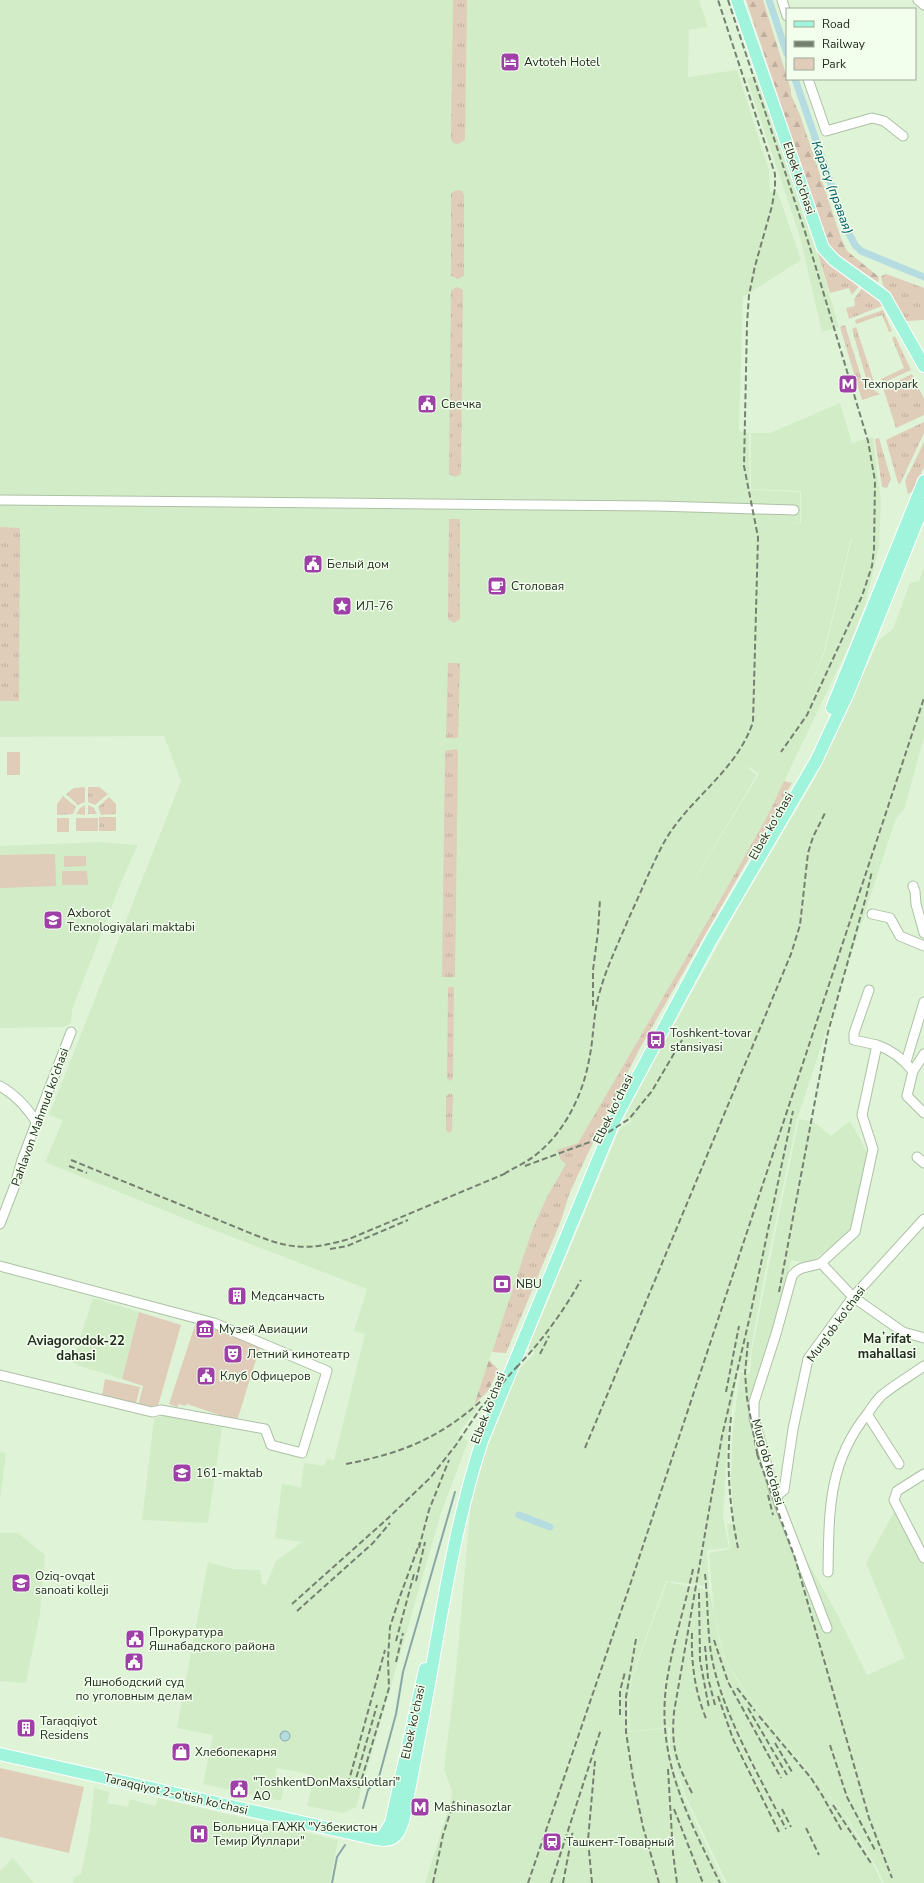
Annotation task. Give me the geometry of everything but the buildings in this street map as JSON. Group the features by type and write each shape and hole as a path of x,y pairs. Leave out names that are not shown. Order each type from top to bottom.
{"main road":[{"name":"Elbek ko'chasi","path":"737,0 823,248 834,260 881,292 924,366"},
{"name":"Elbek ko'chasi","path":"902,328 924,377"},
{"name":"Elbek ko'chasi","path":"376,1840 384,1834 391,1823 427,1658 443,1566 457,1504 470,1454 496,1388 607,1119 654,1027 809,759 840,689 924,481"},
{"name":"Elbek ko'chasi","path":"376,1840 392,1838 398,1833 403,1822 436,1654 449,1569 473,1470 482,1441 611,1126 707,947 816,761 848,693 924,504"},
{"name":"Taraqqiyot 2-o'tish ko'chasi","path":"0,1754 376,1840"}],"street":[{"path":"782,0 786,13"},
{"path":"918,0 924,5"},
{"path":"808,80 826,131 868,118 877,118 884,121 903,136"},
{"path":"0,500 734,507 794,510"},
{"path":"917,889 916,904 924,933"},
{"path":"872,914 890,918 900,936 924,946"},
{"path":"869,990 854,1033 854,1040 878,1045 890,1050 906,1062 913,1071"},
{"path":"906,1062 924,1002"},
{"name":"Pahlavon Mahmud ko'chasi","path":"0,1224 15,1185 22,1160 71,1032"},
{"path":"878,1045 862,1115 873,1150 855,1232 821,1263 853,1297 903,1332 924,1338"},
{"path":"924,1054 913,1071 907,1096 924,1113"},
{"path":"0,1086 23,1104 37,1122"},
{"name":"Murg'ob ko'chasi","path":"778,1494 784,1490 793,1429 808,1359 853,1297 924,1219"},
{"name":"Murg’ob ko’chasi","path":"821,1263 796,1270 792,1276 776,1334 756,1394 754,1418 774,1491 827,1628"},
{"path":"0,1266 214,1323 327,1371 302,1453 271,1445 265,1429 161,1410 152,1412 0,1375"},
{"path":"828,1572 830,1506 833,1485 846,1445 867,1414 882,1396 924,1366"},
{"path":"867,1414 899,1464"},
{"path":"924,1474 897,1491 894,1500 924,1558"}],"shaded area":[{"path":"0,0 699,0 708,27 689,30 688,77 737,70 769,170 770,192 778,193 801,260 743,297 739,431 749,433 750,490 800,492 800,522 785,524 801,523 801,491 751,489 751,433 770,433 840,403 852,443 873,437 881,501 879,547 865,605 847,650 768,815 578,1143 557,1150 567,1163 554,1188 498,1334 474,1405 478,1408 458,1434 468,1441 441,1513 356,1807 343,1813 307,1806 314,1776 299,1772 277,1768 275,1781 285,1783 281,1801 203,1784 213,1735 177,1728 208,1562 233,1569 260,1570 262,1584 266,1585 276,1561 302,1542 275,1538 282,1484 301,1487 304,1463 324,1466 327,1459 334,1460 365,1334 354,1331 367,1289 198,1224 45,1162 63,1120 49,1115 181,781 164,736 0,737","holes":["825,537 852,538 825,651 816,672 802,695 816,671 824,651 851,538","748,766 759,774 674,913 757,775 749,770"]},
{"path":"757,75 821,266 839,327 822,332 800,237 747,79"},
{"path":"924,567 924,737 904,810 896,818 797,1120 768,1258 747,1370 738,1370 728,1434 723,1517 729,1548 707,1550 709,1586 666,1581 631,1679 628,1704 629,1732 668,1728 669,1749 684,1797 724,1883 425,1883 451,1800 452,1792 444,1769 456,1671 471,1502 483,1454 518,1370 535,1353 528,1349 620,1128 632,1121 624,1116 743,900 813,782 879,640 893,629 910,583 919,581"},
{"name":"Axborot Texnologiyalari maktabi","path":"100,842 138,845 122,880 72,1010 71,1023 64,1027 0,1028 0,846"},
{"path":"799,1119 814,1122 831,1136 850,1121 867,1152 865,1172 851,1233 809,1263 791,1260 776,1326 761,1374 751,1373 765,1376 756,1412 776,1493 803,1554 835,1610 867,1675 905,1658 866,1563 896,1508 924,1561 924,1883 884,1883 847,1817 753,1703 730,1668 724,1656 714,1613 709,1553 730,1549 727,1525 735,1522 733,1514 731,1477 733,1429 740,1372 750,1373 752,1350"},
{"path":"93,1298 139,1312 122,1379 80,1366 72,1362"},
{"name":"161-maktab","path":"167,1415 222,1427 208,1523 142,1520 154,1418"},
{"path":"0,1452 6,1453 0,1500"},
{"path":"0,1533 18,1533 45,1555 40,1614 26,1683 0,1681"},
{"path":"667,1582 709,1590 723,1656 736,1679 754,1705 844,1814 872,1862 882,1883 727,1883 685,1795 670,1750 670,1727 630,1731 629,1703 632,1678"},
{"name":"Больница ГАЖК \"Узбекистон Темир Йуллари\"","path":"94,1788 110,1792 107,1803 128,1807 130,1799 155,1806 158,1798 338,1840 330,1883 73,1883 74,1877 81,1874 90,1830"},
{"path":"13,1858 34,1883 0,1883 0,1871"}],"green space":[{"path":"453,0 467,0 465,140 458,144 453,143 451,139"},
{"path":"746,0 763,0 786,74 786,80 788,80 791,95 800,115 841,238 847,251 879,277 878,282 841,258 827,242"},
{"path":"458,190 462,191 464,195 464,276 458,279 451,276 451,194"},
{"path":"816,248 828,264 859,286 852,295 849,288 830,293"},
{"path":"886,274 924,288 924,320 906,321 883,285 881,276"},
{"path":"457,287 463,290 461,474 455,477 449,474 451,290"},
{"path":"862,288 884,305 849,319 846,308 855,306 854,299"},
{"path":"883,310 892,331 889,332 882,315 856,324 855,320"},
{"path":"845,325 863,383 880,394 862,400 840,327"},
{"path":"856,327 874,382 877,382 878,385 875,386 867,381 852,329"},
{"path":"895,336 911,370 883,383 881,379 904,368 892,338"},
{"path":"912,374 924,399 924,415 896,428 883,388"},
{"path":"924,422 924,433 900,484 898,483 886,440"},
{"path":"879,438 891,479 887,488 882,487 875,439"},
{"path":"924,442 924,467 913,491 908,494 905,481"},
{"path":"449,519 460,519 460,619 454,623 448,619"},
{"path":"0,527 20,528 19,701 0,701"},
{"path":"448,663 460,663 458,738 446,738"},
{"path":"456,749 458,751 455,977 442,977 445,751"},
{"path":"7,752 20,752 20,775 7,775"},
{"path":"784,781 792,783 640,1048 602,1123 570,1192 560,1223 506,1353 492,1352 533,1228 547,1197 566,1164 561,1160 557,1150 578,1143 724,893 768,815"},
{"path":"85,787 85,802 78,805 66,794 74,788"},
{"path":"88,787 99,787 108,794 95,805 88,802"},
{"path":"63,796 76,807 73,814 57,815 57,804"},
{"path":"109,797 116,804 116,814 101,815 98,807"},
{"path":"85,805 85,815 76,814 80,808"},
{"path":"88,805 94,808 97,814 88,814"},
{"path":"99,817 116,817 116,831 99,831"},
{"path":"57,818 69,818 69,832 57,832"},
{"path":"76,818 98,818 98,831 76,831"},
{"path":"55,854 56,886 0,888 0,855"},
{"path":"64,856 86,856 86,866 64,867"},
{"path":"62,871 87,871 88,885 62,885"},
{"path":"448,987 454,987 453,1078 450,1081 447,1078"},
{"path":"451,1093 453,1096 452,1130 449,1133 446,1130 446,1096"},
{"path":"139,1312 181,1325 158,1406 152,1409 138,1405 143,1386 122,1379"},
{"path":"196,1322 216,1327 260,1347 237,1421 187,1404 185,1406 179,1404 177,1407 169,1404"},
{"path":"489,1360 498,1369 489,1390 474,1405"},
{"path":"105,1379 140,1387 136,1404 102,1395"},
{"path":"0,1768 84,1787 69,1853 0,1837"}],"water":[{"path":"283,1731 287,1731 290,1736 287,1741 283,1741 280,1738 280,1734"}],"waterway":[{"name":"Карасу (правая)","path":"769,0 786,51"},
{"name":"Карасу (правая)","path":"795,80 846,228 855,245 861,251 924,277"},
{"path":"363,1808 368,1790 379,1777 396,1714 403,1672 455,1492"},
{"path":"519,1515 550,1527"},
{"path":"332,1883 337,1857 345,1845"}],"railway":[{"path":"504,1174 530,1159 548,1144 557,1134 571,1111 586,1073 591,1051 596,1008 603,982 609,964 652,866 671,831 722,773 745,741 753,722 758,537 744,466 747,324 749,295 755,266 772,206 775,188 775,174 718,0"},
{"path":"728,0 807,238 868,441 875,481 874,549 872,566 862,596 807,715 781,752"},
{"path":"528,1883 629,1588 924,698"},
{"path":"585,1448 791,954 800,925 808,853 813,837 825,813"},
{"path":"779,1292 828,1032 872,871"},
{"path":"593,1006 593,970 598,932 600,899"},
{"path":"525,1166 598,1139 629,1119 652,1091 682,1040"},
{"path":"692,1793 678,1763 673,1735 674,1712 722,1436 750,1316 793,1111"},
{"path":"71,1160 268,1240 280,1244 302,1247 312,1247 349,1239 509,1172"},
{"path":"69,1166 87,1173"},
{"path":"330,1249 347,1246 408,1220"},
{"path":"516,1368 552,1326 581,1280"},
{"path":"726,1392 739,1326"},
{"path":"540,1354 549,1336"},
{"path":"748,1342 745,1373 747,1398 758,1458"},
{"path":"292,1604 385,1521 430,1478 456,1445 480,1409 520,1363"},
{"path":"346,1464 385,1455 418,1443 450,1425 481,1401"},
{"path":"731,1417 729,1434 729,1483 732,1515 738,1548"},
{"path":"757,1454 795,1558 869,1818 892,1878"},
{"path":"419,1548 429,1510 449,1460"},
{"path":"768,1495 773,1515"},
{"path":"297,1611 373,1543 390,1523"},
{"path":"359,1788 389,1688 388,1659 390,1627 420,1542"},
{"path":"416,1581 425,1542"},
{"path":"693,1569 668,1673 664,1714 666,1740 678,1789 697,1836 720,1883"},
{"path":"396,1641 414,1574"},
{"path":"705,1574 711,1653 716,1675 723,1697 742,1743 786,1829"},
{"path":"699,1593 700,1660 709,1708"},
{"path":"396,1662 403,1633"},
{"path":"692,1633 692,1656 695,1678 699,1699 707,1721"},
{"path":"636,1639 626,1697 626,1732 633,1778 643,1827 659,1883"},
{"path":"714,1640 728,1682 781,1778"},
{"path":"705,1646 708,1678 715,1705"},
{"path":"348,1784 385,1650"},
{"path":"620,1715 620,1691 625,1672"},
{"path":"737,1688 755,1711"},
{"path":"718,1696 733,1739 779,1832"},
{"path":"354,1786 377,1705"},
{"path":"748,1708 787,1775"},
{"path":"759,1716 811,1778 842,1831"},
{"path":"551,1883 601,1729"},
{"path":"775,1743 792,1772"},
{"path":"830,1745 847,1797 876,1852"},
{"path":"592,1883 588,1840 595,1761"},
{"path":"668,1769 673,1853 677,1883"},
{"path":"433,1883 443,1835 454,1801"},
{"path":"833,1805 871,1863"},
{"path":"674,1809 703,1883"},
{"path":"782,1809 791,1827"},
{"path":"806,1828 819,1855"},
{"path":"563,1883 573,1830"}],"place":[{"name":"Avtoteh Hotel","path":"510,62"},
{"name":"Texnopark","path":"848,384"},
{"name":"Свечка","path":"427,404"},
{"name":"Белый дом","path":"313,564"},
{"name":"Столовая","path":"497,586"},
{"name":"ИЛ-76","path":"342,606"},
{"name":"Axborot Texnologiyalari maktabi","path":"53,920"},
{"name":"Toshkent-tovar stansiyasi","path":"656,1040"},
{"name":"NBU","path":"502,1284"},
{"name":"Медсанчасть","path":"237,1296"},
{"name":"Музей Авиации","path":"205,1329"},
{"name":"Летний кинотеатр","path":"233,1354"},
{"name":"Клуб Офицеров","path":"206,1376"},
{"name":"161-maktab","path":"182,1473"},
{"name":"Oziq-ovqat sanoati kolleji","path":"21,1583"},
{"name":"Прокуратура Яшнабадского района","path":"135,1639"},
{"name":"Яшнободский суд по уголовным делам","path":"134,1662"},
{"name":"Taraqqiyot Residens","path":"26,1728"},
{"name":"Хлебопекарня","path":"181,1752"},
{"name":"\"ToshkentDonMaxsulotlari\" AO","path":"239,1789"},
{"name":"Mashinasozlar","path":"420,1807"},
{"name":"Больница ГАЖК \"Узбекистон Темир Йуллари\"","path":"199,1834"},
{"name":"Ташкент-Товарный","path":"552,1842"}],"district":[{"name":"Maʼrifat mahallasi","path":"887,1346"},
{"name":"Aviagorodok-22 dahasi","path":"76,1348"}]}
